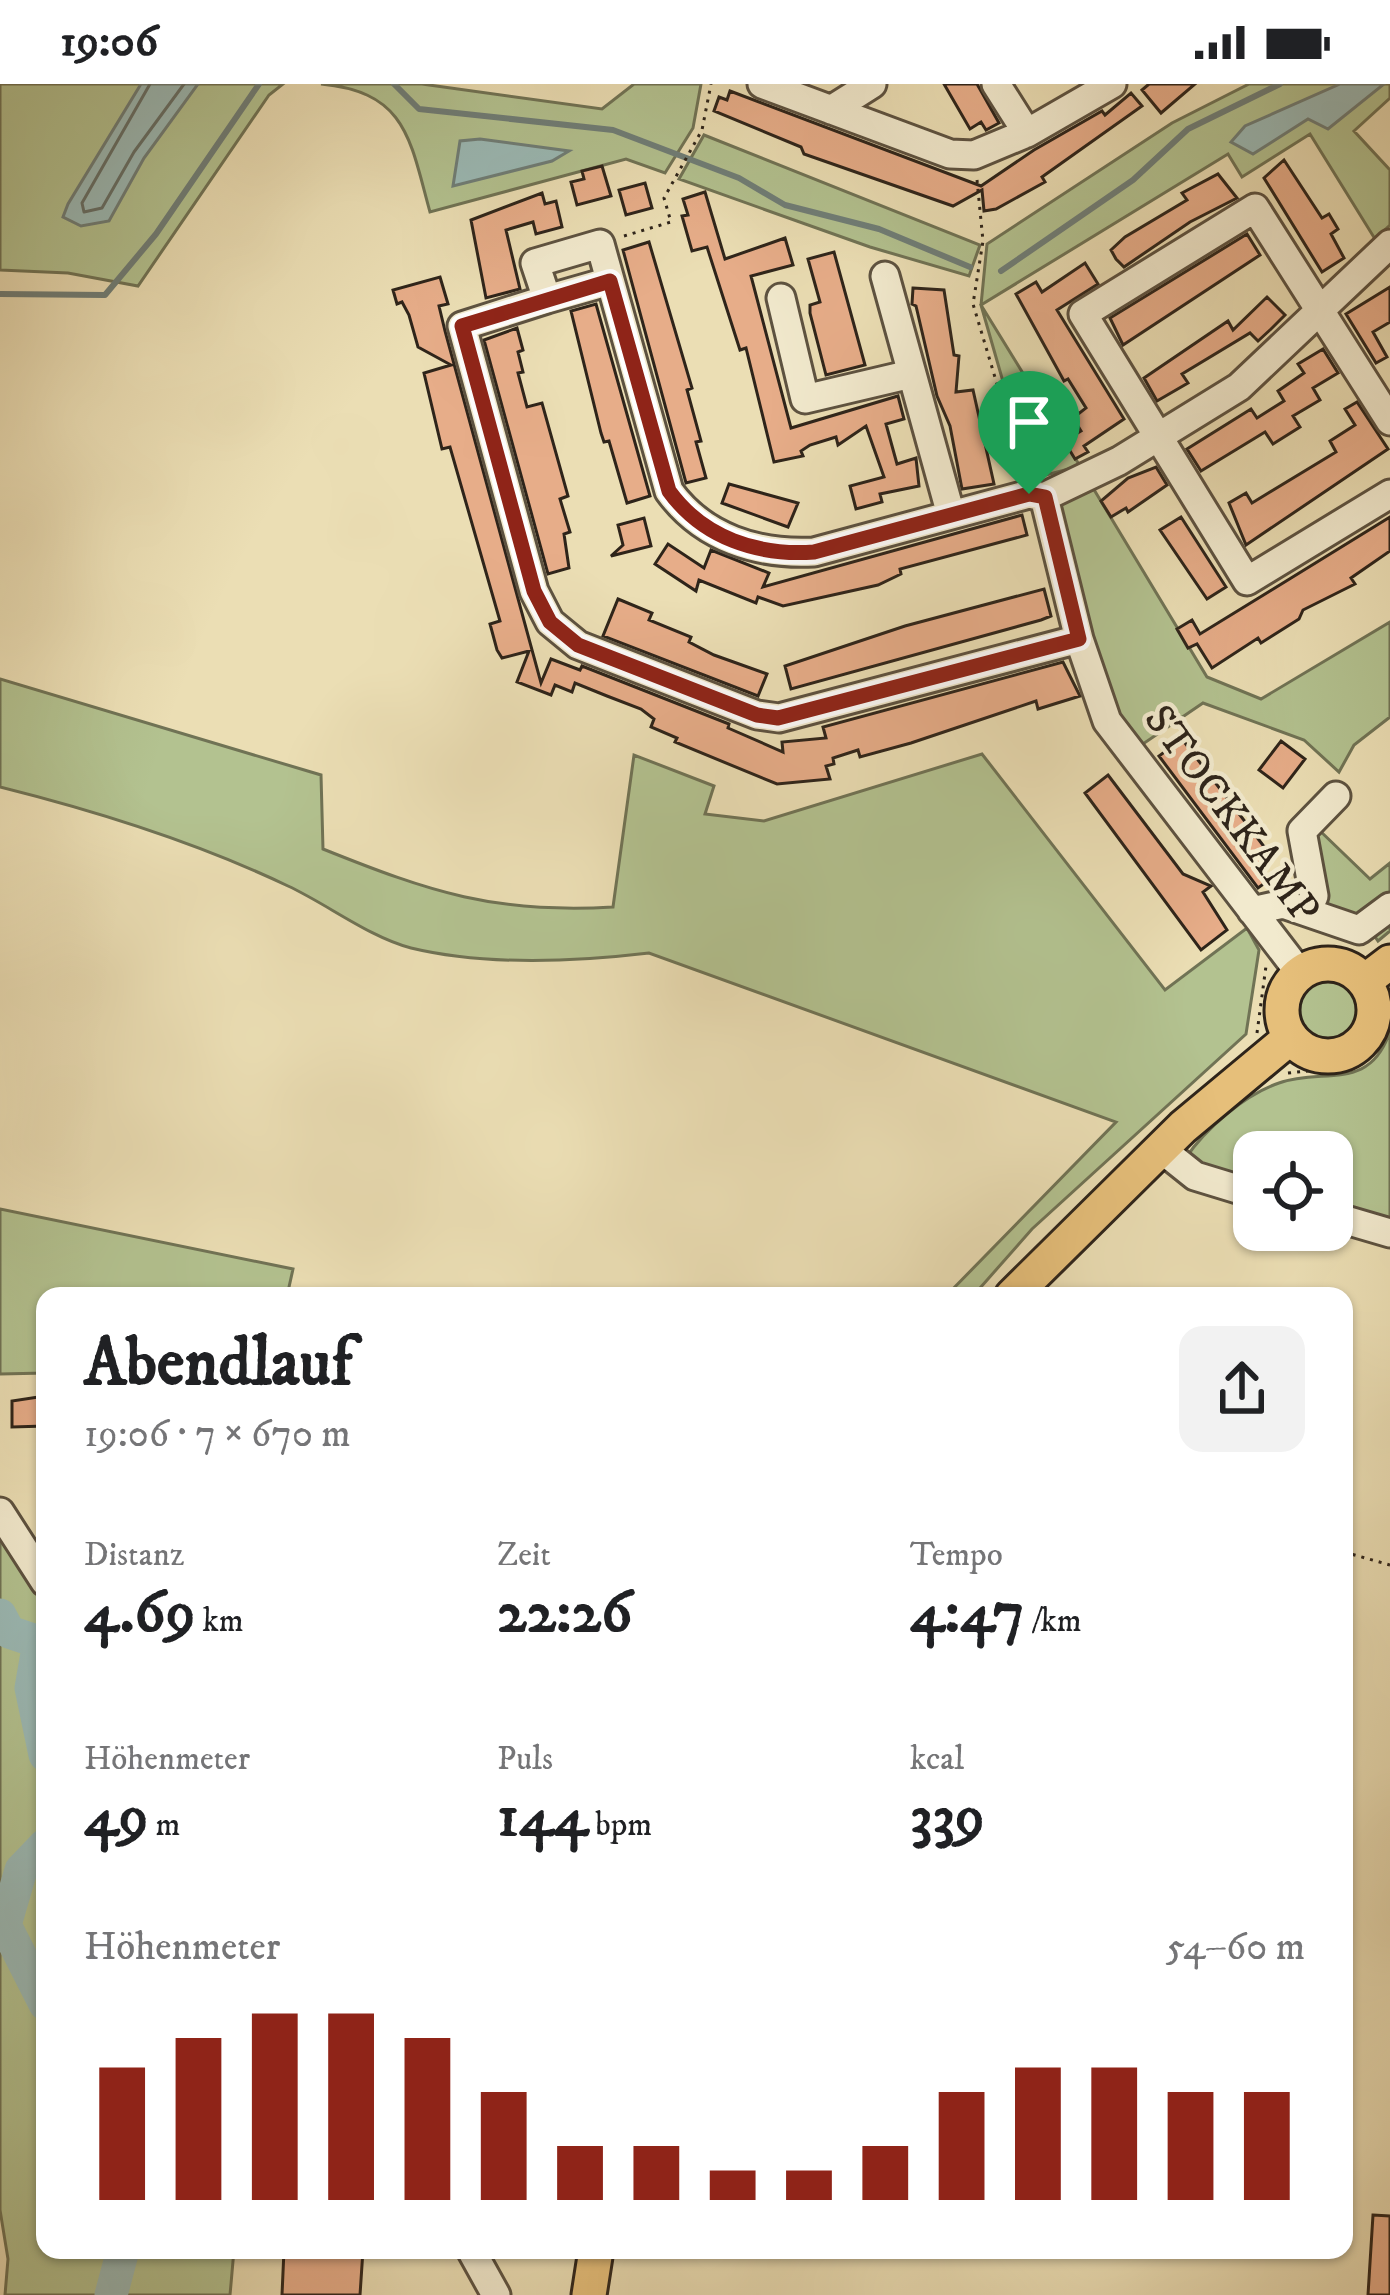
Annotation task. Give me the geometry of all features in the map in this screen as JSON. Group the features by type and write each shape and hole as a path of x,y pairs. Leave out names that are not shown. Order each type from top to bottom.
{"main road":[{"path":"1327,963 1377,972 1373,1023 1357,1047 1329,1056 1315,1054 1291,1037 1284,1024 1284,997 1300,973 1327,963"},
{"path":"1021,1287 1160,1148 1291,1037"},
{"path":"589,2295 595,2259"}],"street":[{"path":"762,84 950,154 974,155 1027,134 1111,85"},
{"path":"831,110 872,84"},
{"path":"996,84 1027,134"},
{"path":"1390,421 1256,208 1083,314 1247,581 1390,494"},
{"path":"547,299 535,263 600,244 669,491 686,514 712,532 778,554 814,552 1037,495 1156,437 1239,387 1390,244"},
{"path":"885,276 951,515"},
{"path":"610,281 462,326 534,591 550,622 578,645 757,715 778,718 1079,639"},
{"path":"781,298 805,399 911,374"},
{"name":"STOCKKAMP","path":"1037,495 1107,721 1300,973"},
{"path":"1307,910 1314,896 1302,831 1336,796"},
{"path":"1252,911 1269,903 1307,910 1326,922 1359,930 1390,908"},
{"path":"1160,1148 1195,1177 1233,1188"},
{"path":"1353,1222 1390,1233"},
{"path":"0,1512 36,1568"},
{"path":"475,2259 496,2295"}],"path":[{"path":"600,244 671,222 664,199 702,130 711,84"},
{"path":"974,155 983,241 973,304 1037,495"},
{"path":"1282,1074 1359,1064 1376,1050 1390,1017"},
{"path":"1353,1554 1390,1564"}],"green space":[{"path":"0,84 283,84 269,95 138,286 68,273 0,270"},
{"path":"321,84 422,84 602,109 634,84 701,84 693,128 665,173 626,159 430,212 409,142 388,109 372,97"},
{"path":"1249,84 1390,84 1390,98 1354,131 1390,170 1390,225 1375,239 1310,134 1242,177 1228,154 981,305 987,244 1172,123"},
{"path":"704,135 980,245 969,276 870,247 679,179"},
{"path":"981,305 1080,466 1031,479"},
{"path":"1093,488 1207,677 1261,699 1390,622 1390,717 1354,745 1339,772 1304,740 1203,703 1140,746 1109,699 1057,519 1060,504"},
{"path":"0,679 321,775 323,849 397,877 498,903 613,907 634,755 714,786 705,814 764,821 982,754 1165,990 1247,928 1259,950 1246,1034 1032,1229 981,1287 955,1287 1116,1122 649,953 530,961 469,958 411,948 219,856 0,787"},
{"path":"1317,828 1370,879 1390,863 1390,931 1378,941 1369,928 1317,910 1311,833"},
{"path":"1328,975 1353,985 1363,1010 1353,1035 1328,1045 1303,1035 1293,1010 1303,985"},
{"path":"1390,1031 1390,1222 1353,1212 1353,1131 1233,1131 1233,1178 1185,1159 1214,1125 1252,1096 1279,1083 1358,1070 1381,1050"},
{"path":"0,1209 293,1269 289,1287 36,1287 36,1373 0,1374"},
{"path":"0,1534 36,1588 36,2259 233,2259 230,2295 5,2295 8,2259 0,2210"}],"water":[{"path":"141,84 198,84 144,158 109,221 81,226 63,217 68,204"},
{"path":"1340,84 1384,84 1328,129 1308,119 1253,154 1231,142 1245,126"},
{"path":"480,139 569,151 552,161 453,186 460,141"}],"building":[{"path":"944,84 977,84 999,123 986,130 981,122 970,129"},
{"path":"1149,84 1195,84 1161,113 1142,90"},
{"path":"730,91 981,186 1102,111 1105,115 1131,93 1142,106 1042,177 1045,182 984,211 982,190 953,206 804,154 801,147 714,111 719,97 727,100"},
{"path":"1284,160 1322,218 1329,214 1338,229 1331,234 1344,258 1322,272 1264,178"},
{"path":"602,166 611,196 577,205 571,182 584,179 582,171"},
{"path":"1218,174 1237,198 1190,222 1124,267 1116,259 1111,250 1125,237 1187,200 1182,193"},
{"path":"645,183 652,208 626,215 619,190"},
{"path":"705,192 725,259 785,238 793,265 751,276 791,428 898,396 904,419 886,424 897,464 916,458 919,486 880,494 882,502 856,509 850,486 884,477 866,426 838,445 836,437 810,445 801,451 803,456 774,462 746,348 740,350 707,247 692,251 682,216 688,215 683,199"},
{"path":"542,193 545,204 556,201 562,227 536,234 533,222 506,230 520,289 486,298 471,220"},
{"path":"1247,234 1260,255 1123,345 1110,318"},
{"path":"649,242 692,388 687,390 701,441 696,442 706,478 686,483 623,250"},
{"path":"834,252 865,365 826,375 810,313 810,305 820,302 808,259"},
{"path":"1085,263 1098,284 1057,310 1124,419 1084,446 1088,452 1075,459 1064,441 1081,431 1073,418 1086,408 1068,379 1064,381 1016,294 1036,282 1042,292"},
{"path":"440,277 448,304 439,306 445,331 541,683 551,659 580,670 582,666 729,724 728,728 783,752 782,742 826,738 823,727 1063,662 1080,696 1038,709 1036,701 860,757 858,750 833,758 834,764 826,766 830,779 777,784 675,742 677,738 651,727 654,719 641,709 575,683 572,692 555,685 551,695 517,682 529,651 502,658 497,650 490,624 500,621 450,447 442,449 424,373 451,365 418,347 409,315 402,302 397,304 393,290"},
{"path":"1390,287 1390,322 1373,332 1387,357 1376,363 1346,314"},
{"path":"913,288 944,290 954,355 959,356 956,392 973,390 994,484 962,489 950,426 912,304"},
{"path":"1267,297 1285,315 1271,329 1258,341 1250,333 1182,374 1188,383 1157,401 1144,378 1228,321 1233,330"},
{"path":"596,304 650,496 627,503 609,441 604,442 601,433 571,311"},
{"path":"517,328 523,350 518,352 523,372 518,373 527,407 542,403 568,496 560,499 570,532 564,534 569,568 548,574 484,340"},
{"path":"1323,349 1338,373 1313,388 1320,400 1293,416 1300,427 1273,444 1265,432 1201,471 1187,449 1251,409 1257,418 1284,401 1278,391 1304,373 1298,364"},
{"path":"1357,402 1388,449 1246,545 1229,503 1246,493 1252,503 1336,452 1330,441 1355,425 1345,409"},
{"path":"1156,467 1167,485 1128,512 1126,508 1111,517 1101,501 1128,478"},
{"path":"729,484 798,503 788,527 722,503"},
{"path":"1022,515 1027,535 900,569 901,574 878,585 783,606 758,597 756,603 699,580 696,591 655,564 668,544 704,568 711,550 769,573 763,587"},
{"path":"1181,517 1226,587 1207,599 1160,530"},
{"path":"1390,517 1390,551 1351,578 1355,584 1303,610 1299,619 1212,668 1197,644 1188,648 1177,629 1192,620 1200,634"},
{"path":"644,518 651,546 611,556 623,545 618,525"},
{"path":"1044,589 1051,616 1041,620 791,689 785,666 905,626"},
{"path":"618,599 652,613 649,620 691,637 689,642 714,655 767,674 758,696 603,636"},
{"path":"1182,739 1272,857 1259,867 1269,880 1258,888 1159,756"},
{"path":"1281,741 1305,759 1283,788 1259,770"},
{"path":"1108,775 1183,874 1211,886 1203,892 1227,930 1201,950 1085,793"},
{"path":"36,1397 36,1426 12,1427 12,1401"},
{"path":"1373,2215 1390,2216 1390,2295 1368,2295"},
{"path":"284,2259 362,2259 360,2295 282,2295"}],"waterway":[{"path":"0,294 105,295 156,234 259,84"},
{"path":"394,84 419,109 613,130 739,178 785,205 879,229 970,267"},
{"path":"1001,271 1133,180 1188,129 1280,84"},
{"path":"0,1615 9,1632 36,1641"},
{"path":"36,1659 31,1688 36,1712"},
{"path":"36,1854 21,1870 5,1925 36,1986"},
{"path":"111,2295 121,2259"}],"route":[{"path":"610,281 669,491 686,514 712,532 754,548 778,554 814,552 1029,494 1045,497 1044,512 1079,639 807,713 778,718 757,715 578,645 550,622 534,591 462,326 610,281"}]}
